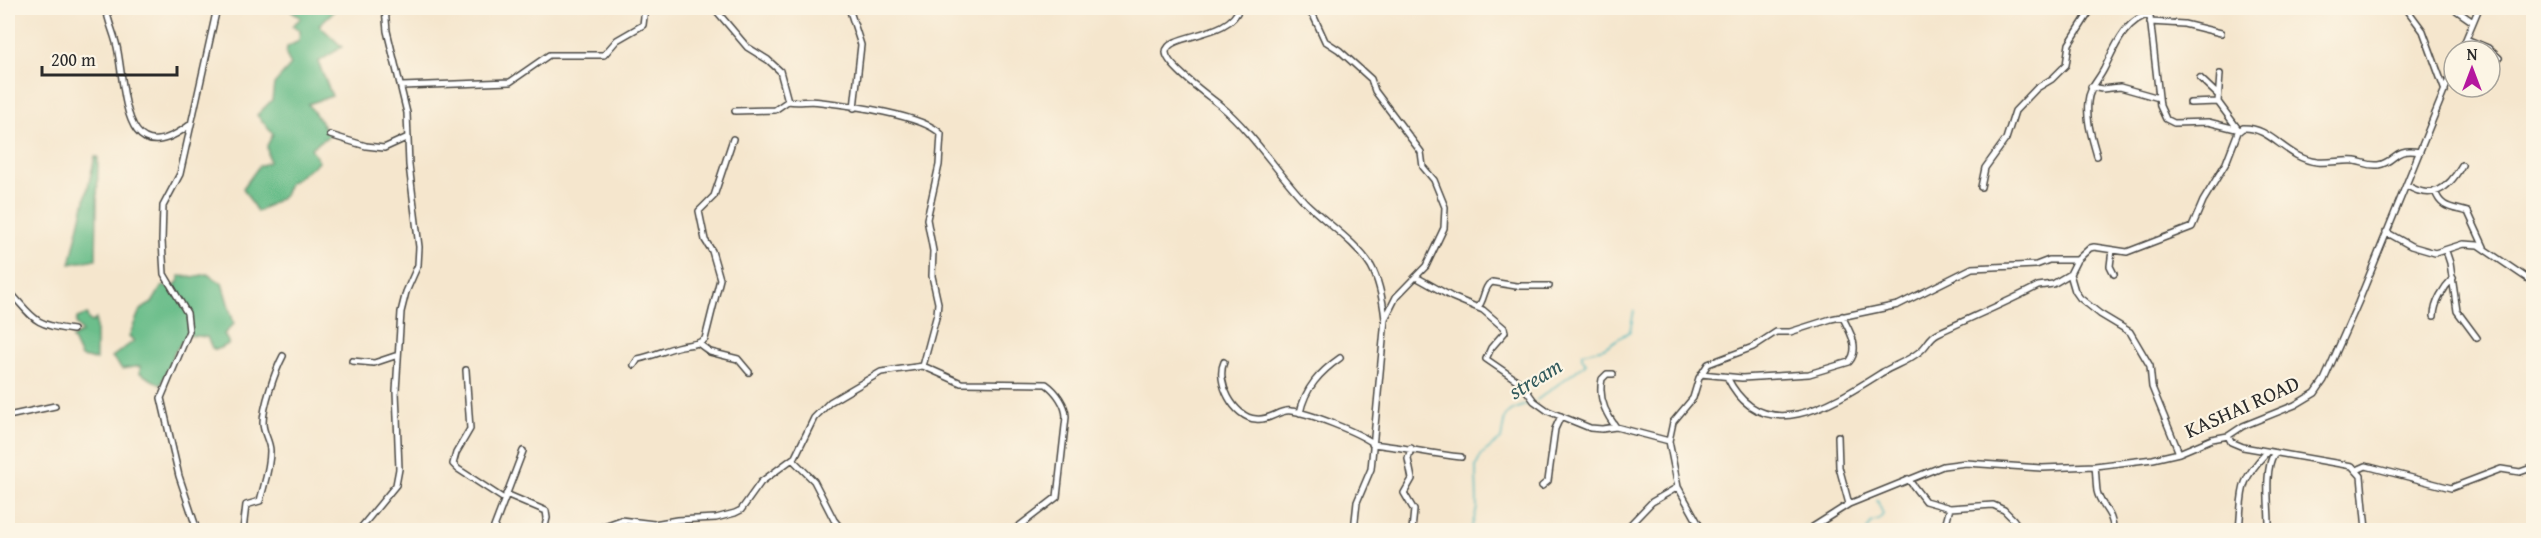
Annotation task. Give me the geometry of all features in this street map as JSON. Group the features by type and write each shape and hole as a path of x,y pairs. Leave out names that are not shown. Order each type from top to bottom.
{"street":[{"path":"106,8 117,44 129,112 139,134 151,141 161,140 172,137 191,124"},
{"path":"197,531 179,476 161,398 189,331 187,313 164,274 162,253 164,206 177,183 217,8"},
{"path":"359,531 388,497 398,477 396,391 398,355 403,303 418,265 419,247 407,113 387,31 385,8"},
{"path":"402,86 510,81 549,55 604,55 617,40 643,25 645,8"},
{"path":"714,8 747,47 768,60 780,71 788,101"},
{"path":"849,8 861,45 854,108"},
{"path":"1239,8 1236,17 1228,24 1168,46 1166,56 1178,70 1232,116 1291,187 1368,262 1375,275 1383,298 1385,319 1371,469 1357,502 1354,531"},
{"path":"1305,8 1314,17 1325,41 1339,50 1371,79 1375,91 1418,147 1423,167 1437,186 1445,207 1446,223 1426,266 1396,297 1385,319"},
{"path":"1982,187 1985,168 2006,139 2015,111 2037,88 2052,79 2066,65 2069,44 2092,8"},
{"path":"2149,8 2161,112 2166,119 2174,123 2208,122 2239,129 2254,129 2276,139 2290,153 2318,162 2355,161 2378,165 2404,150 2420,152"},
{"path":"2406,8 2423,31 2442,83"},
{"path":"2453,8 2473,22"},
{"path":"2466,39 2479,8"},
{"path":"2097,156 2088,123 2088,99 2091,87 2100,76 2111,52 2132,24 2141,17 2221,33"},
{"path":"2220,74 2217,102 2239,129"},
{"path":"2200,78 2218,95"},
{"path":"2091,87 2102,89 2120,87 2159,98"},
{"name":"KASHAI ROAD","path":"1808,531 1849,504 1927,470 1959,463 2042,468 2095,466 2144,460 2179,453 2212,439 2228,436 2242,426 2295,405 2315,393 2336,354 2442,98"},
{"path":"735,111 775,110 788,101 819,101 903,116 933,127 941,134 939,165 927,219 933,250 932,276 938,303 923,366"},
{"path":"2190,103 2217,102"},
{"path":"2179,453 2152,387 2150,366 2130,332 2100,314 2080,298 2071,284 2070,274 2076,260 2090,248 2127,252 2192,226 2203,201 2226,163 2239,129"},
{"path":"330,135 366,146 384,148 408,136"},
{"path":"634,365 640,358 656,356 678,346 698,344 705,339 720,279 712,250 705,240 699,211 714,196 733,139"},
{"path":"2406,185 2423,193 2435,191 2451,183 2462,165"},
{"path":"2435,191 2438,200 2444,206 2468,212 2484,248"},
{"path":"2386,232 2425,251 2446,251 2463,244 2484,248 2534,283"},
{"path":"8,244 11,246 8,257"},
{"path":"2112,250 2110,267 2114,274"},
{"path":"2446,251 2453,278 2457,311 2477,338"},
{"path":"1702,531 1678,487 1669,441 1673,422 1693,398 1704,367 1753,347 1776,332 1790,332 1842,316 1898,305 1972,268 2036,265 2049,260 2076,260"},
{"path":"1727,377 1741,400 1755,410 1780,416 1800,415 1843,397 1921,351 1937,334 2038,286 2057,282 2070,274"},
{"path":"1416,278 1489,314 1505,330 1491,348 1486,359 1521,383 1540,406 1595,429 1616,427 1669,441"},
{"path":"2434,316 2434,309 2453,278"},
{"path":"1478,308 1483,300 1486,287 1492,282 1516,286 1549,286"},
{"path":"8,290 34,320 50,327 73,330"},
{"path":"1701,374 1750,378 1809,374 1849,362 1853,357 1854,346 1842,316"},
{"path":"698,344 710,352 738,359 749,372"},
{"path":"352,361 374,363 398,355"},
{"path":"243,531 246,505 260,501 262,488 268,475 270,449 263,423 266,400 283,356"},
{"path":"1300,413 1307,390 1330,365 1340,358"},
{"path":"1224,362 1222,366 1223,384 1226,396 1249,417 1267,419 1286,411 1300,413 1359,435 1373,444 1461,457"},
{"path":"593,531 621,520 647,525 727,516 741,510 769,475 793,460 814,417 830,402 881,372 923,366 961,383 1046,384 1051,387 1064,406 1066,417 1057,496 1014,531"},
{"path":"466,370 470,429 456,453 453,464 505,497 546,511 544,531"},
{"path":"1613,374 1606,374 1602,379 1600,394 1604,407 1616,427"},
{"path":"8,416 55,406"},
{"path":"1542,486 1548,481 1555,429 1561,416"},
{"path":"1838,436 1839,467 1849,504"},
{"path":"2228,436 2231,442 2243,447 2341,464 2357,470 2366,466 2451,488 2501,469 2520,472 2534,467"},
{"path":"1412,448 1408,459 1412,479 1404,493 1414,510 1412,531"},
{"path":"493,531 523,451"},
{"path":"2269,524 2271,453"},
{"path":"2239,531 2244,483 2255,465 2271,453"},
{"path":"793,460 814,481 842,531"},
{"path":"2095,466 2100,500 2112,518 2113,531"},
{"path":"2357,470 2362,483 2366,531"},
{"path":"1908,479 1922,499 1950,508 1993,505 2008,514 2021,531"},
{"path":"1625,531 1653,502 1678,487"},
{"path":"1944,531 1950,508"},
{"path":"8,527 14,531"}],"green space":[{"path":"288,8 337,8 319,25 342,47 318,62 332,96 308,104 330,135 311,148 319,162 289,184 283,197 257,212 243,188 259,166 269,162 267,146 273,134 257,115 272,100 274,84 291,65 286,55 287,47 299,41 300,30 292,26 301,18"},
{"path":"95,157 98,157 96,259 70,264"},
{"path":"207,274 222,283 234,324 224,334 229,344 216,350 212,348 207,337 187,335 174,353 161,385 140,373 140,366 122,369 112,357 134,341 129,336 140,310 152,303 162,286 174,287 179,276 193,277"},
{"path":"87,314 88,319 92,322 96,319 96,360 81,357 72,338 82,332 76,324 77,318"}],"waterway":[{"name":"stream","path":"1537,400 1586,363 1582,358 1582,353 1604,348 1630,331 1634,311"},
{"name":"stream","path":"1471,530 1477,508 1476,466 1482,454 1501,439 1505,417 1510,411 1533,402"},
{"path":"1867,530 1872,522 1879,520 1883,514 1877,500"}]}
